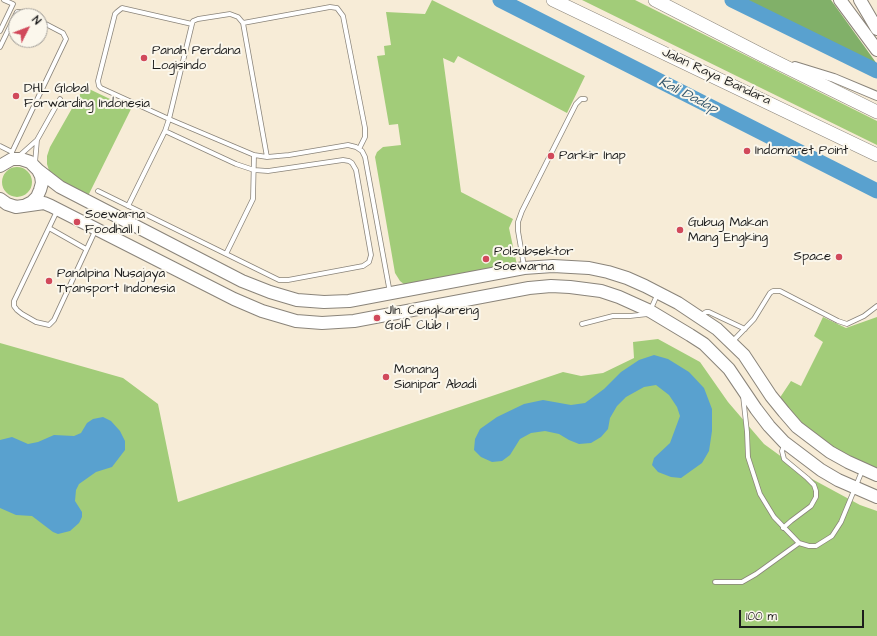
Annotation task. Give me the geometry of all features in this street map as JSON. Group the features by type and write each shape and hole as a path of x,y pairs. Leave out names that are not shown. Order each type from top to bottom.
{"main road":[{"name":"Jalan Raya Bandara","path":"553,0 744,90 877,155"},
{"path":"655,0 877,112"}],"street":[{"path":"840,0 877,50"},
{"path":"860,0 877,29"},
{"path":"762,55 834,78 877,96"},
{"path":"0,166 14,156 26,160 60,187 242,281 270,292 297,300 324,302 349,301 524,268 553,266 572,266 602,270 627,278 659,293 700,316 717,328 747,360 784,412 798,427 830,452 877,475"},
{"path":"26,205 37,197 42,184 41,176 36,168"},
{"path":"0,199 11,206 44,203 234,299 262,311 292,320 322,323 354,321 529,288 551,286 601,291 619,297 650,311 704,344 729,369 769,426 784,442 821,470 877,497"},
{"path":"234,299 242,281"},
{"path":"390,293 394,313"},
{"path":"292,320 297,300"}],"lane":[{"path":"0,31 13,4 4,0"},
{"path":"243,23 330,7 337,8 339,10 343,16 365,128 365,137 359,149"},
{"path":"192,24 125,8 119,10 115,14 98,81 99,86 170,119 254,155 267,157 289,155 348,145 362,151 365,157 390,293"},
{"path":"128,206 170,119 192,24 193,21 198,19 230,14 238,17 243,23 267,157"},
{"path":"14,156 66,39 63,33 48,25"},
{"path":"0,47 8,31"},
{"path":"524,268 518,222 522,211 576,104 585,99"},
{"path":"14,156 37,140 60,100"},
{"path":"98,191 274,278 284,280 363,266 368,263 371,257 356,170 352,163 343,160 268,171 254,170 236,164 165,131"},
{"path":"36,168 37,140"},
{"path":"0,146 14,156"},
{"path":"226,254 253,199 254,155"},
{"path":"58,210 14,301 14,306 22,314 36,322 46,325 52,323 96,229"},
{"path":"49,228 86,249"},
{"path":"731,342 745,329 760,310 772,291 780,291 838,321 847,324 864,316 877,306"},
{"path":"582,324 613,316 645,315 650,311 659,293"},
{"path":"700,316 706,312 709,312 745,329"},
{"path":"742,388 748,457 760,494 774,517 798,543 816,546 832,536 841,522 863,468"},
{"path":"783,528 811,506 816,497 814,485 784,459 782,451 784,442"},
{"path":"715,582 742,582 756,574 798,543"}],"green space":[{"path":"432,0 585,76 567,113 458,56 454,63 443,58 461,192 513,219 509,228 517,265 405,285 400,281 395,273 375,157 377,152 383,147 401,145 398,124 389,125 377,56 385,55 384,46 391,45 386,12 425,14"},
{"path":"582,0 635,0 877,121 877,145"},
{"path":"736,0 831,0 877,64 877,69"},
{"path":"87,88 131,109 87,198 51,177 47,164 47,156 50,147 83,89"},
{"path":"17,167 28,171 32,182 28,193 17,197 6,193 2,182 6,171"},
{"path":"823,317 846,328 877,317 877,470 838,451 801,425 779,399 791,381 801,386 823,342 814,336"},
{"path":"658,339 700,362 728,402 764,444 812,479 860,505 877,511 877,636 0,636 0,343 123,378 158,404 178,502 563,372 581,376 603,373 634,358 633,342"}],"water":[{"path":"654,355 668,359 689,372 704,388 712,409 712,431 709,451 702,463 681,478 671,477 658,472 652,465 654,458 670,443 680,416 677,407 669,395 656,385 644,387 626,397 617,406 610,418 608,429 601,437 591,443 579,444 559,434 545,431 531,433 520,439 510,455 502,461 492,462 481,457 474,450 475,439 480,429 497,417 524,404 543,400 571,405 585,403 604,389 621,372 639,360"},
{"path":"103,417 111,421 120,431 125,441 125,450 112,467 96,472 79,484 76,490 75,501 82,512 82,517 79,523 70,531 58,534 53,532 32,516 16,515 0,508 0,440 12,437 28,444 38,442 54,435 74,436 81,433 87,423 93,419"}],"waterway":[{"name":"Kali Dadap","path":"500,0 877,191"},
{"name":"Kali Dadap","path":"732,0 877,71"}],"place":[{"name":"Panah Perdana Logisindo","path":"144,58"},
{"name":"DHL Global Forwarding Indonesia","path":"16,96"},
{"name":"Indomaret Point","path":"747,151"},
{"name":"Parkir Inap","path":"551,156"},
{"name":"Soewarna Foodhall 1","path":"77,222"},
{"name":"Gubug Makan Mang Engking","path":"680,230"},
{"name":"Space","path":"839,257"},
{"name":"Polsubsektor Soewarna","path":"486,259"},
{"name":"Panalpina Nusajaya Transport Indonesia","path":"49,281"},
{"name":"Jln. Cengkareng Golf Club 1","path":"377,318"},
{"name":"Monang Sianipar Abadi","path":"386,377"}]}
